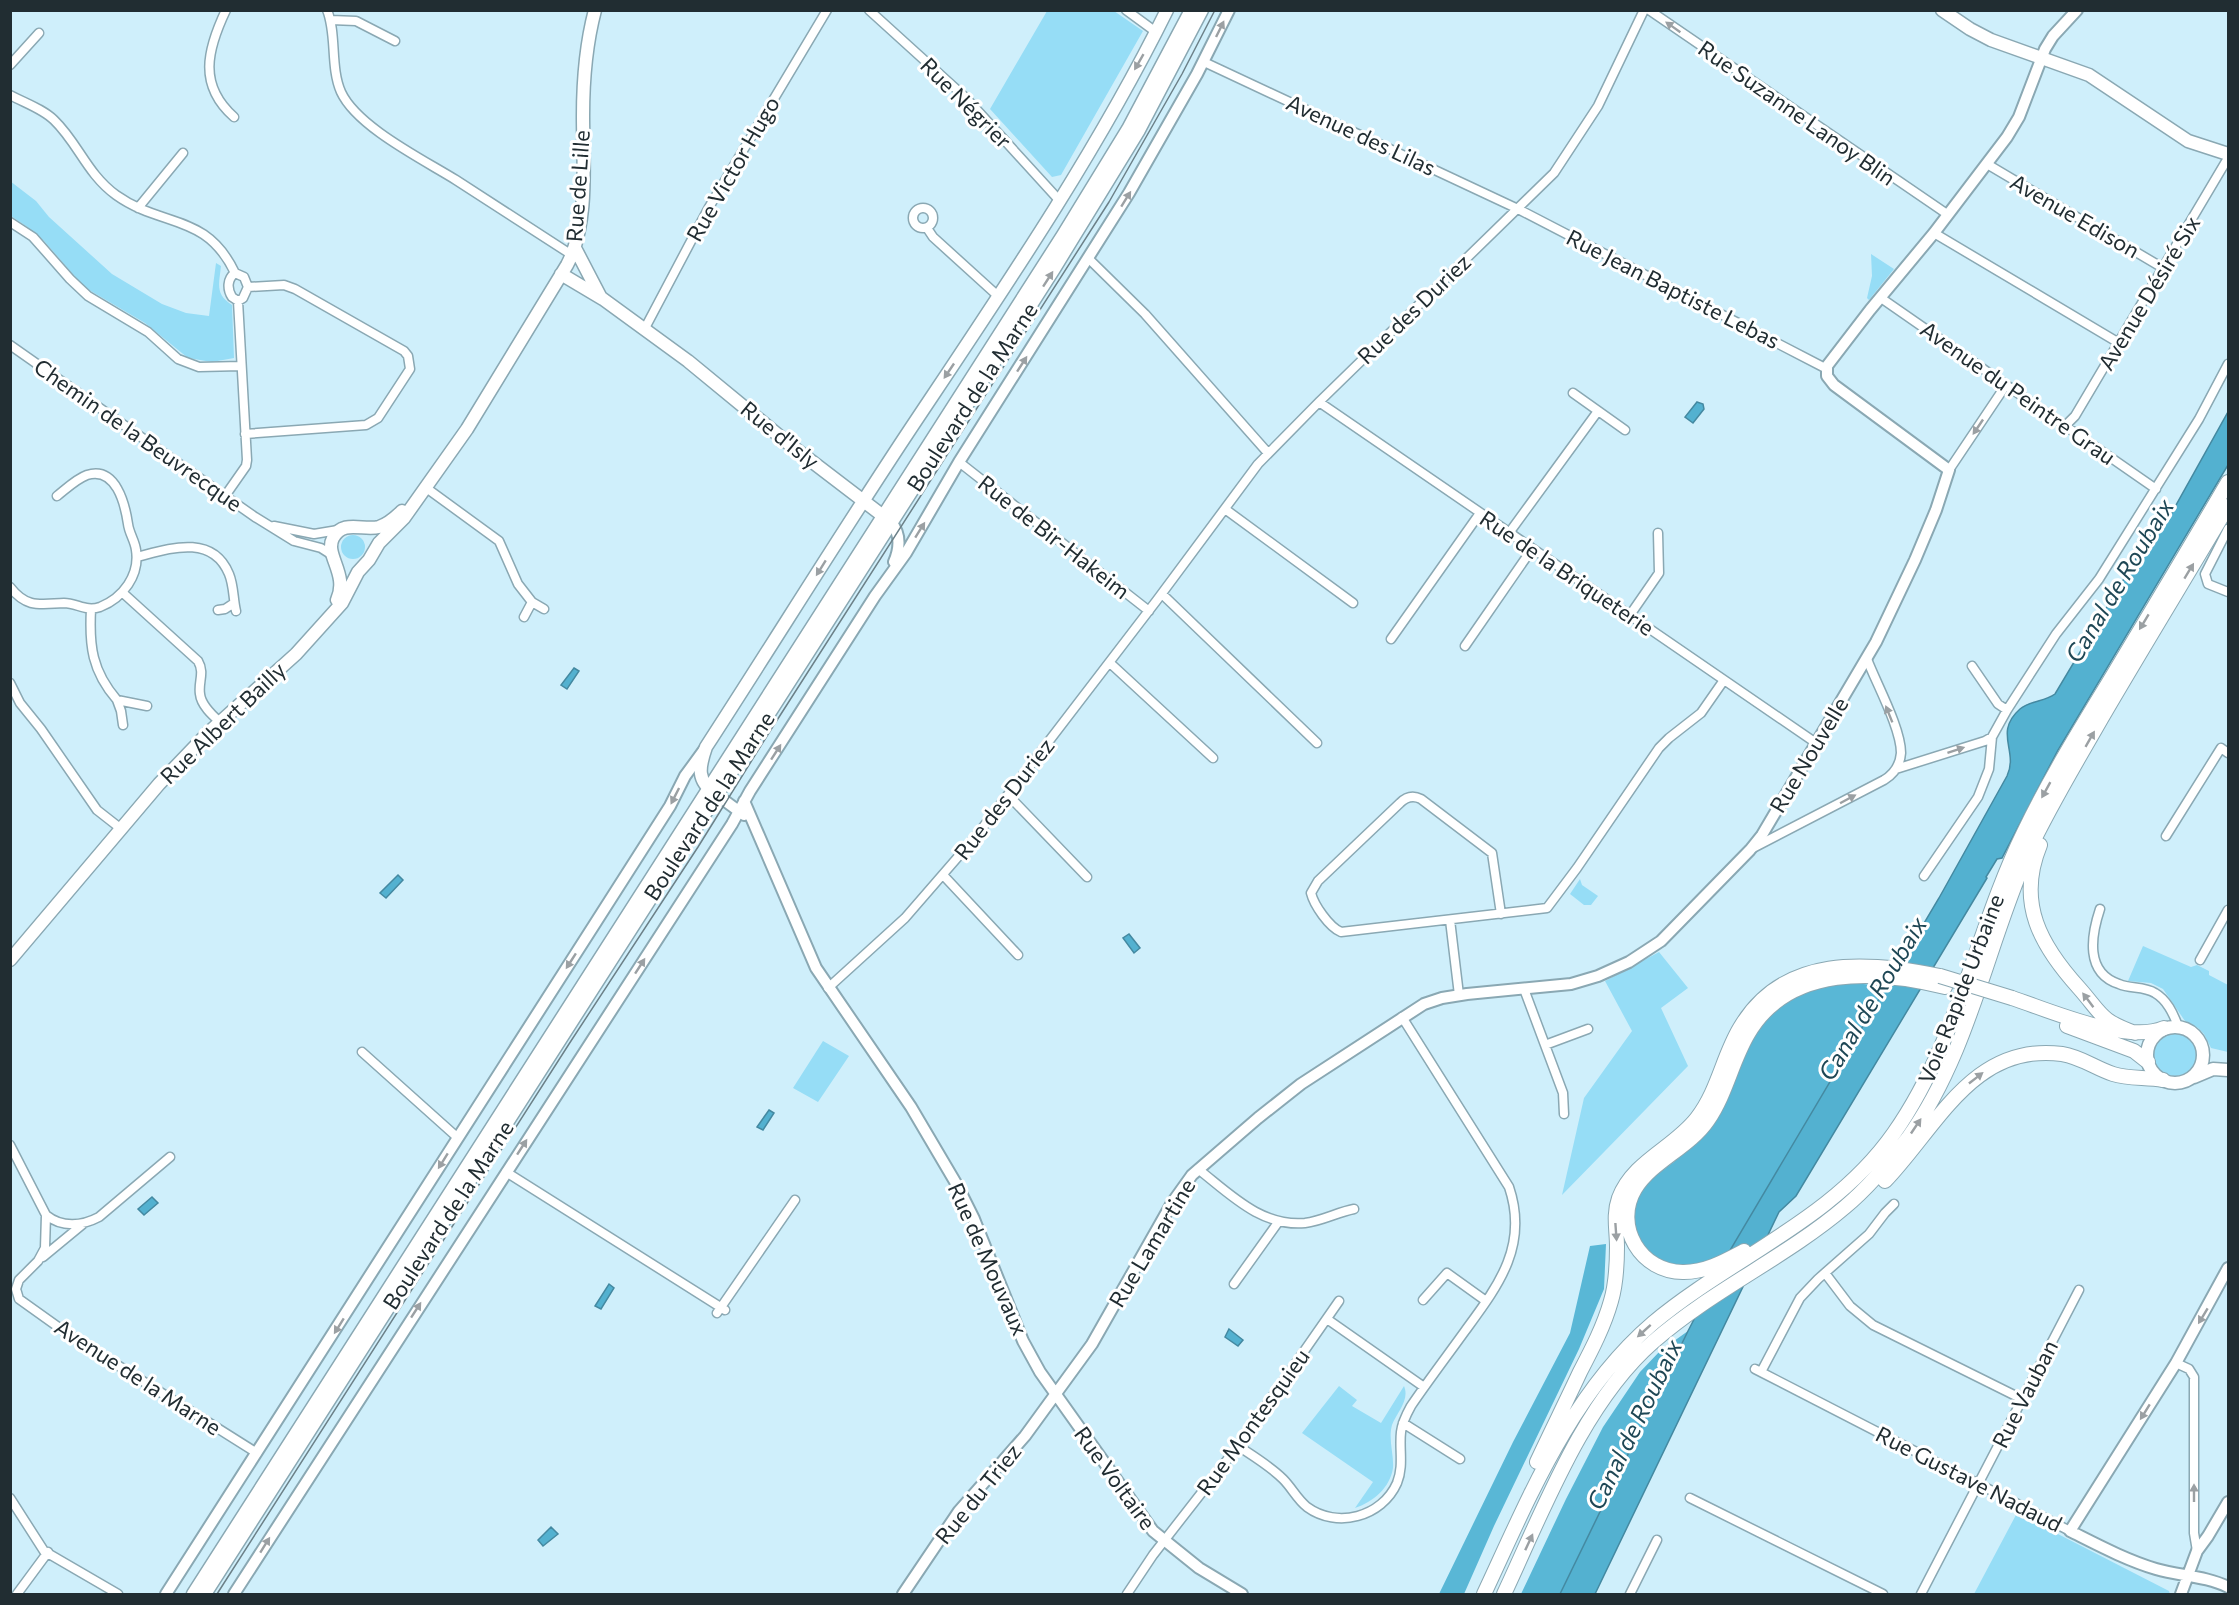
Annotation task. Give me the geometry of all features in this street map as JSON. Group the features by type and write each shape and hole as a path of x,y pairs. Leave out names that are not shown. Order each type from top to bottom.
{"highway":[{"name":"Voie Rapide Urbaine","path":"1484,1594 1552,1452 1587,1394 1611,1365 1639,1336 1690,1295 1798,1225 1837,1196 1883,1149 1919,1095 1940,1053 2000,887 2032,816 2076,737 2229,482"},
{"name":"Voie Rapide Urbaine","path":"1817,1233 1881,1172 1912,1132 1935,1094 1962,1034 2021,870 2046,815 2229,506"},
{"path":"2078,759 2063,799 2038,852 2032,875 2033,912 2051,955 2100,1016 2115,1026 2135,1033"},
{"path":"1476,1594 1599,1334 1611,1303 1617,1260 1616,1208 1627,1182 1641,1166 1676,1139 1696,1119 1710,1098 1740,1028 1765,997 1786,983 1811,972 1836,967 1934,984 2135,1033 2147,1034 2171,1027"},
{"path":"1863,971 1810,983 1789,993 1772,1005 1749,1032 1719,1101 1707,1121 1692,1139 1649,1173 1636,1188 1629,1205 1627,1224 1633,1242 1647,1260 1662,1269 1683,1272 1702,1270 1743,1251 1817,1203 1846,1182 1883,1149"},
{"path":"2010,1002 2134,1051 2148,1062"},
{"path":"1504,1594 1567,1463 1595,1412 1636,1357 1666,1330 1709,1298 1859,1205 1886,1180 1959,1092 1983,1072 2001,1062 2030,1054 2062,1054 2085,1060 2114,1074 2163,1080"}],"main road":[{"name":"Rue de Lille","path":"425,487 472,421 574,252 580,217 582,185 585,68 596,10"},
{"name":"Boulevard de la Marne","path":"706,747 834,547 868,504 1059,200 1167,10"},
{"name":"Boulevard de la Marne","path":"888,519 897,497 1103,172 1162,68 1191,10"},
{"name":"Boulevard de la Marne","path":"193,1594 888,519 1042,289 1110,179 1202,10"},
{"path":"1942,10 1981,35 2089,75 2188,141 2229,156"},
{"name":"Rue d'Isly","path":"574,252 603,299"},
{"name":"Rue d'Isly","path":"561,274 603,299 713,380 789,444 888,519"},
{"path":"326,620 340,592 341,580 334,558 332,539 341,529 372,528 383,525 396,516 425,487"},
{"path":"326,620 345,598 355,576 379,543 404,518 425,487"},
{"name":"Boulevard de la Marne","path":"868,504 897,497"},
{"path":"357,527 366,531 372,539 374,548 372,555"},
{"path":"334,558 342,566 351,569 364,565"},
{"name":"Rue Albert Bailly","path":"10,960 166,776 220,722 296,654 326,620"},
{"path":"706,747 700,763 700,773 702,781 713,792"},
{"name":"Boulevard de la Marne","path":"205,1594 713,792"},
{"path":"2229,1063 2211,1055 2190,1031 2171,1027 2153,1036 2149,1044 2148,1062 2152,1071 2163,1080 2177,1083 2213,1069 2229,1070"},
{"path":"2191,1079 2198,1072 2204,1059 2200,1040"}],"street":[{"path":"226,10 213,43 210,75 213,90 220,103 234,117"},
{"path":"327,10 331,20 341,92 361,117 396,142 574,252"},
{"name":"Rue Victor Hugo","path":"644,330 708,208 827,10"},
{"name":"Rue Négrier","path":"869,10 966,98 1059,200"},
{"path":"1126,10 1156,32"},
{"name":"Boulevard de la Marne","path":"234,1594 875,596 906,553 959,462 1089,259 1149,160 1204,62 1229,10"},
{"name":"Rue des Duriez","path":"828,988 905,918 944,876 1110,663 1268,453 1554,173 1587,124 1646,10"},
{"name":"Rue Suzanne Lanoy Blin","path":"1646,10 1947,214"},
{"path":"2007,385 1949,470 1834,385 1829,379 1827,369 2011,131 2019,117 2041,57 2049,42 2078,10"},
{"path":"331,20 356,21 395,42"},
{"path":"10,65 39,33"},
{"name":"Avenue des Lilas","path":"1204,62 1518,209"},
{"path":"10,95 54,119 97,178 116,195 138,208 208,236 223,251 235,273 244,277 248,287 243,298 238,301"},
{"path":"138,208 183,153"},
{"name":"Avenue Désiré Six","path":"2066,425 2075,416 2229,156"},
{"name":"Avenue Edison","path":"1987,164 2163,268"},
{"name":"Rue Jean Baptiste Lebas","path":"1518,209 1827,369"},
{"path":"10,222 33,237 88,296 148,332 178,359 205,368 241,366"},
{"path":"927,228 933,237 998,296"},
{"path":"1934,233 2119,343"},
{"path":"1089,259 1145,314 1268,453"},
{"path":"235,273 228,282 228,288 232,297 238,301"},
{"path":"245,434 366,425 378,418 410,369 408,356 404,351 295,289 284,285 248,287"},
{"name":"Avenue du Peintre Grau","path":"1881,298 2156,489"},
{"path":"225,496 246,466 238,301"},
{"name":"Chemin de la Beuvrecque","path":"10,345 267,524 294,541 321,548 334,558"},
{"path":"1924,876 1978,796 1989,769 1992,737 2007,711 2056,634 2092,588 2139,516 2199,419 2229,364"},
{"path":"1573,393 1625,430"},
{"name":"Rue de la Briqueterie","path":"1319,402 1816,742"},
{"path":"1509,533 1598,411"},
{"name":"Rue de Bir-Hakeim","path":"959,462 1149,611"},
{"name":"Rue Nouvelle","path":"1524,989 1580,982 1637,958 1660,941 1750,850 1762,835 1867,658 1915,560 1936,510 1949,470"},
{"path":"10,587 24,600 36,605 65,603 83,609 91,609 107,603 123,593 135,569 137,557 122,497 110,480 98,475 86,476 57,496"},
{"path":"425,487 499,541 518,584 532,602 544,609"},
{"path":"1225,509 1353,603"},
{"path":"1391,639 1480,513"},
{"path":"875,596 898,551 898,536 888,519"},
{"name":"Chemin de la Beuvrecque","path":"267,524 314,534 324,534 341,529"},
{"path":"2229,530 2206,569 2205,578 2208,584 2229,592"},
{"path":"1630,615 1659,573 1658,533"},
{"path":"137,557 185,547 197,547 207,551 221,562 227,571 235,607 218,610"},
{"path":"1465,646 1532,549"},
{"path":"123,593 198,661 202,674 199,693 201,699 220,722"},
{"path":"1162,594 1317,743"},
{"path":"524,617 532,602"},
{"path":"91,609 91,634 96,668 117,700 123,726"},
{"path":"1867,658 1898,738 1901,754 1896,769"},
{"path":"1110,663 1213,758"},
{"path":"1972,666 1998,704 2007,711"},
{"path":"1501,914 1492,853 1421,799 1415,797 1407,798 1400,803 1312,889 1313,900 1334,928 1341,932 1450,920 1501,914 1542,909 1550,905 1659,748 1701,713 1724,680"},
{"path":"10,683 20,703 41,729 97,810 120,828"},
{"path":"117,700 147,706"},
{"path":"1750,850 1884,780 1896,769 1992,737"},
{"name":"Boulevard de la Marne","path":"166,1594 706,747"},
{"path":"2166,836 2225,751"},
{"path":"713,792 742,806"},
{"path":"1008,795 1087,877"},
{"name":"Rue de Mouvaux","path":"742,806 755,829 816,968 902,1094 969,1207 1023,1341 1055,1394"},
{"path":"944,876 1018,955"},
{"path":"2100,909 2093,937 2094,959 2097,968 2119,985 2144,989 2158,995 2170,1008 2171,1027"},
{"path":"2200,960 2229,910"},
{"path":"1450,920 1459,995"},
{"path":"1524,989 1563,1093 1564,1114"},
{"name":"Rue Lamartine","path":"1055,1394 1099,1332 1172,1203 1198,1169 1272,1107 1357,1047 1424,1004 1459,995 1524,989"},
{"path":"1238,1446 1278,1473 1308,1508 1326,1516 1354,1517 1380,1506 1388,1498 1397,1482 1403,1423 1410,1406 1504,1274 1512,1251 1515,1220 1511,1195 1499,1169 1402,1017"},
{"path":"1545,1046 1588,1029"},
{"path":"362,1052 458,1138"},
{"path":"10,1145 46,1215 47,1243 38,1261"},
{"path":"38,1261 83,1224 99,1217 170,1157"},
{"path":"1198,1169 1256,1213 1279,1221 1297,1223 1313,1221 1354,1209"},
{"path":"506,1172 721,1310 795,1200"},
{"path":"1894,1204 1869,1234 1825,1273 1850,1306 1873,1325 2022,1399"},
{"path":"46,1215 63,1223 83,1224"},
{"path":"1234,1284 1279,1221"},
{"name":"Avenue de la Marne","path":"38,1261 19,1280 16,1289 19,1299 68,1334 257,1453"},
{"path":"2070,1532 2176,1363 2229,1268"},
{"path":"1423,1300 1447,1273 1486,1301"},
{"name":"Rue Gustave Nadaud","path":"1825,1273 1800,1298 1758,1370 2070,1532 2121,1556 2154,1568 2211,1580 2229,1587"},
{"name":"Rue Vauban","path":"1921,1594 2079,1290"},
{"name":"Rue Montesquieu","path":"1127,1594 1164,1541 1238,1446 1339,1301"},
{"path":"1327,1319 1424,1387"},
{"path":"2176,1363 2189,1369 2194,1377 2194,1533 2197,1551"},
{"name":"Rue Voltaire","path":"1055,1394 1141,1517 1164,1541 1199,1568 1242,1594"},
{"name":"Rue du Triez","path":"903,1594 959,1511 1025,1436 1055,1394"},
{"path":"1403,1423 1460,1459"},
{"path":"10,1498 48,1552 118,1594"},
{"path":"1690,1498 1882,1594"},
{"path":"2181,1594 2197,1551 2229,1502"},
{"path":"1630,1594 1657,1540"},
{"path":"17,1594 48,1552"}],"shaded area":[{"path":"1047,11 1114,11 1143,31 1061,175 1052,177 990,109"},
{"path":"10,181 36,201 49,217 112,274 162,304 186,313 209,316 216,263 221,266 219,288 223,297 232,305 234,358 212,362 188,358 145,323 84,287 44,241 11,216"},
{"path":"1871,254 1894,269 1869,300 1867,298 1872,276"},
{"path":"1697,402 1703,404 1704,409 1693,423 1685,417"},
{"path":"2228,412 2228,465 2058,750 2002,858 1997,859 1986,877 1796,1196 1779,1212 1595,1594 1560,1594 1729,1252 1939,898 2007,776 2010,758 2007,734 2012,718 2024,706 2055,694 2162,515 2171,514"},
{"path":"353,535 362,538 365,547 362,556 353,559 344,556 341,547 344,538"},
{"path":"574,668 579,671 567,689 561,685"},
{"path":"398,875 403,880 386,898 380,893"},
{"path":"1580,879 1582,885 1598,896 1591,905 1584,905 1570,894"},
{"path":"1129,934 1140,948 1134,953 1123,938"},
{"path":"2143,946 2191,967 2197,965 2209,971 2209,975 2228,985 2228,1052 2211,1048 2204,1034 2185,1021 2163,989 2151,983 2128,981"},
{"path":"1659,952 1688,988 1661,1008 1688,1066 1562,1195 1584,1098 1632,1031 1605,981"},
{"path":"1851,983 1887,986 1729,1252 1703,1262 1686,1265 1659,1259 1649,1252 1636,1231 1634,1219 1641,1192 1652,1179 1685,1152 1750,1042 1769,1016 1786,1002 1801,994 1826,986"},
{"path":"2175,1033 2191,1039 2197,1055 2191,1071 2175,1077 2159,1071 2153,1055 2159,1039"},
{"path":"823,1041 849,1056 818,1102 793,1088"},
{"path":"769,1110 774,1113 763,1130 757,1127"},
{"path":"152,1197 158,1203 144,1215 138,1209"},
{"path":"1606,1244 1604,1289 1579,1349 1464,1594 1439,1594 1513,1442 1570,1333 1590,1246"},
{"path":"609,1284 614,1288 601,1309 595,1306"},
{"path":"1229,1329 1243,1340 1238,1346 1225,1337"},
{"path":"1688,1331 1560,1594 1521,1594 1603,1427 1640,1372 1660,1351"},
{"path":"1339,1386 1357,1400 1352,1406 1381,1423 1404,1386 1405,1391 1404,1401 1391,1430 1393,1468 1391,1475 1380,1493 1355,1508 1373,1482 1302,1433"},
{"path":"2017,1513 2169,1591 2170,1594 1974,1594"},
{"path":"551,1527 558,1534 543,1546 538,1540"}],"tram line":[{"path":"217,1594 569,1044 698,847 1109,202 1182,74 1215,10"}],"water label":[{"name":"Canal de Roubaix","path":"2120,581"},
{"name":"Canal de Roubaix","path":"1873,999"},
{"name":"Canal de Roubaix","path":"1635,1425"}]}
